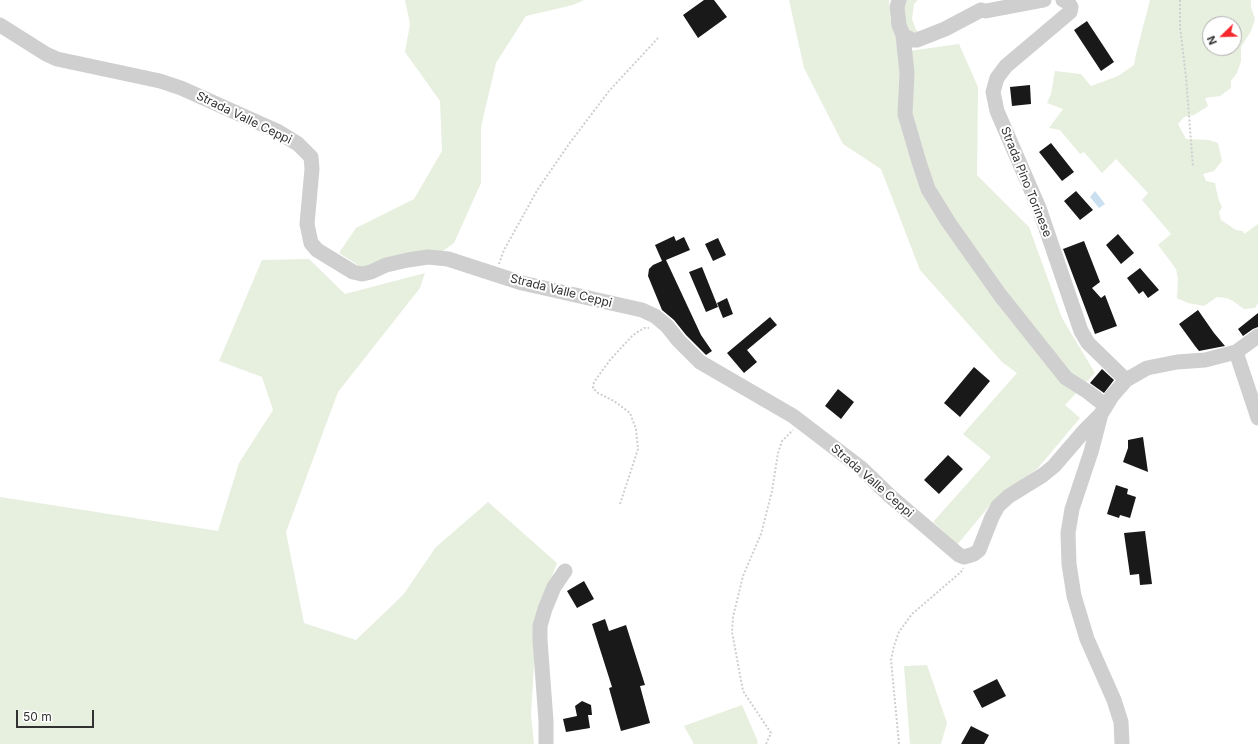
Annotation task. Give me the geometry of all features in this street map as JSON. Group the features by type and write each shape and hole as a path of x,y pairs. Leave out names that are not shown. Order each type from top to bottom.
{"street":[{"path":"899,0 897,7 899,25 903,35 907,73 906,114 928,189 949,223 1000,295 1066,378 1088,392 1104,410"},
{"path":"903,35 912,40 917,40 945,29 980,5 986,11 1044,0"},
{"name":"Strada Pino Torinese","path":"1063,0 1068,2 1071,7 1070,12 1006,66 997,78 993,92 997,112 1039,208 1081,331 1088,344 1126,380"},
{"name":"Strada Valle Ceppi","path":"0,25 46,54 57,59 160,81 181,88 277,131 298,144 311,157 312,169 308,224 311,243 317,250 354,272 362,274 371,272 386,265 428,257 448,259 522,283 642,310 654,316 667,326 679,341 700,362 793,416 861,468 890,496 954,552 964,557 969,556"},
{"path":"1122,744 1121,722 1114,700 1087,639 1074,596 1069,564 1068,533 1072,509 1104,410 1112,396 1126,380 1147,368 1177,362 1205,360 1236,352 1258,336"},
{"path":"1236,352 1258,418"},
{"path":"969,556 979,550 998,506 1009,496 1044,475 1054,466 1104,410"},
{"path":"546,744 540,626 554,587 565,572"}],"path":[{"path":"1180,0 1180,27 1186,77 1193,167"},
{"path":"495,274 504,250 538,189 569,144 609,91 658,38"},
{"path":"620,504 638,449 636,429 630,412 614,401 598,393 593,388 594,382 610,360 633,335 644,328 656,329"},
{"path":"766,744 771,733 743,691 732,632 733,616 743,576 761,534 772,491 778,453 782,441 800,422"},
{"path":"899,744 891,660 899,632 912,614 961,572 969,556"}],"green space":[{"path":"405,0 584,0 573,5 526,16 496,63 481,127 481,183 454,243 443,251 397,257 364,269 339,253 356,228 414,199 442,151 440,101 405,52 410,24"},
{"path":"789,0 889,0 890,18 900,39 909,51 959,44 978,87 977,175 1029,227 1062,318 1095,373 1065,405 1080,418 1038,468 995,499 957,545 933,522 991,457 963,434 1017,373 1002,362 920,270 881,169 843,144 804,68"},
{"path":"902,0 918,0 914,4 912,19 916,30 923,35 905,32"},
{"path":"1150,0 1251,0 1251,7 1255,19 1251,31 1242,45 1242,16 1202,16 1202,56 1241,56 1241,61 1237,73 1231,81 1231,88 1220,96 1205,98 1208,106 1194,115 1184,117 1178,124 1186,139 1209,140 1218,143 1222,161 1214,171 1203,174 1206,181 1215,183 1218,198 1222,207 1219,212 1221,220 1236,230 1243,231 1244,234 1258,224 1258,303 1255,308 1244,309 1226,298 1217,297 1204,306 1188,303 1177,298 1178,279 1176,269 1158,245 1171,234 1142,200 1148,193 1116,159 1102,173 1084,152 1080,154 1060,130 1049,128 1063,109 1047,103 1051,94 1055,71 1081,74 1091,86 1118,76 1134,65"},
{"path":"309,259 345,294 425,273 420,288 338,392 286,532 304,623 356,640 403,595 436,547 488,502 557,563 537,615 531,715 534,744 0,744 0,497 218,531 239,463 273,410 262,377 219,361 262,260"},
{"path":"927,665 947,723 941,744 910,744 904,666"},
{"path":"742,705 758,742 757,744 694,744 684,726"}],"water":[{"path":"1095,191 1105,204 1099,208 1090,197"}],"building":[{"path":"704,0 714,0 727,17 698,38 683,15"},
{"path":"1087,21 1114,62 1101,71 1074,30"},
{"path":"1030,85 1031,104 1012,106 1010,87"},
{"path":"1051,143 1074,172 1062,181 1039,152"},
{"path":"1076,191 1093,210 1080,220 1064,201"},
{"path":"1118,234 1134,253 1121,264 1106,245"},
{"path":"674,236 676,241 684,237 690,250 666,260 701,335 712,351 706,355 686,335 674,320 662,310 648,276 649,269 653,265 662,261 655,245"},
{"path":"718,238 726,255 713,261 705,244"},
{"path":"1084,241 1100,282 1092,288 1101,298 1105,295 1117,326 1095,334 1063,249"},
{"path":"702,267 718,307 706,312 689,272"},
{"path":"1140,268 1159,290 1148,298 1143,291 1139,294 1127,278"},
{"path":"727,298 733,314 723,318 717,303"},
{"path":"1198,310 1225,346 1199,351 1195,346 1179,324"},
{"path":"1258,313 1258,327 1243,336 1238,329"},
{"path":"770,317 777,325 747,350 757,362 744,373 727,353"},
{"path":"974,367 990,381 960,417 944,403"},
{"path":"1102,369 1114,380 1104,393 1090,383"},
{"path":"838,389 854,402 841,419 825,406"},
{"path":"1143,437 1148,472 1123,462 1128,448 1128,440"},
{"path":"948,455 963,469 939,494 924,480"},
{"path":"1116,485 1128,489 1127,494 1136,497 1130,518 1120,515 1119,518 1107,514"},
{"path":"1145,531 1152,584 1140,585 1139,574 1130,575 1124,533"},
{"path":"584,581 594,599 577,608 567,591"},
{"path":"605,619 609,631 626,625 645,685 640,686 650,723 621,731 609,688 612,687 592,624"},
{"path":"997,679 1006,696 982,708 973,691"},
{"path":"582,701 591,705 592,715 588,715 590,728 566,732 563,719 577,716 575,706"},
{"path":"971,726 989,735 984,744 961,744"}]}
